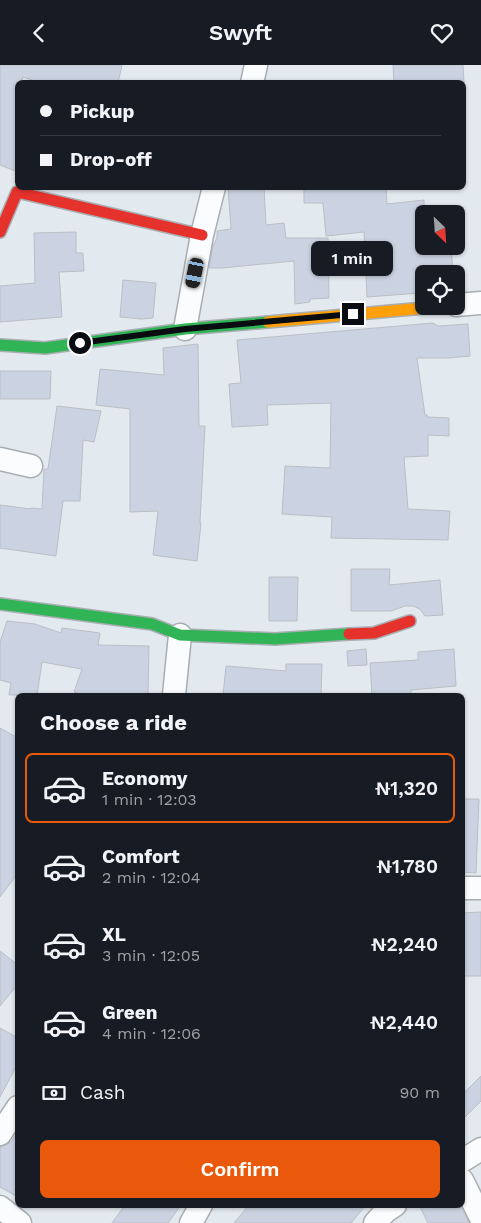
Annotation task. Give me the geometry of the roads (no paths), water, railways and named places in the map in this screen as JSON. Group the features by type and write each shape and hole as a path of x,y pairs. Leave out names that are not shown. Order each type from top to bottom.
{"street":[{"path":"253,80 256,65"},
{"path":"185,329 202,235 213,190"},
{"path":"0,233 17,192 202,235"},
{"path":"465,304 481,303"},
{"path":"0,345 45,349 185,329 415,309"},
{"path":"0,459 31,465"},
{"path":"0,604 152,624 180,635 276,639 374,633 410,621"},
{"path":"174,693 180,635"},
{"path":"465,888 481,888"},
{"path":"0,1134 15,1112"},
{"path":"465,1159 481,1149"},
{"path":"465,1186 481,1218"},
{"path":"0,1207 20,1223"},
{"path":"191,1223 199,1208"},
{"path":"375,1223 391,1208"}]}
